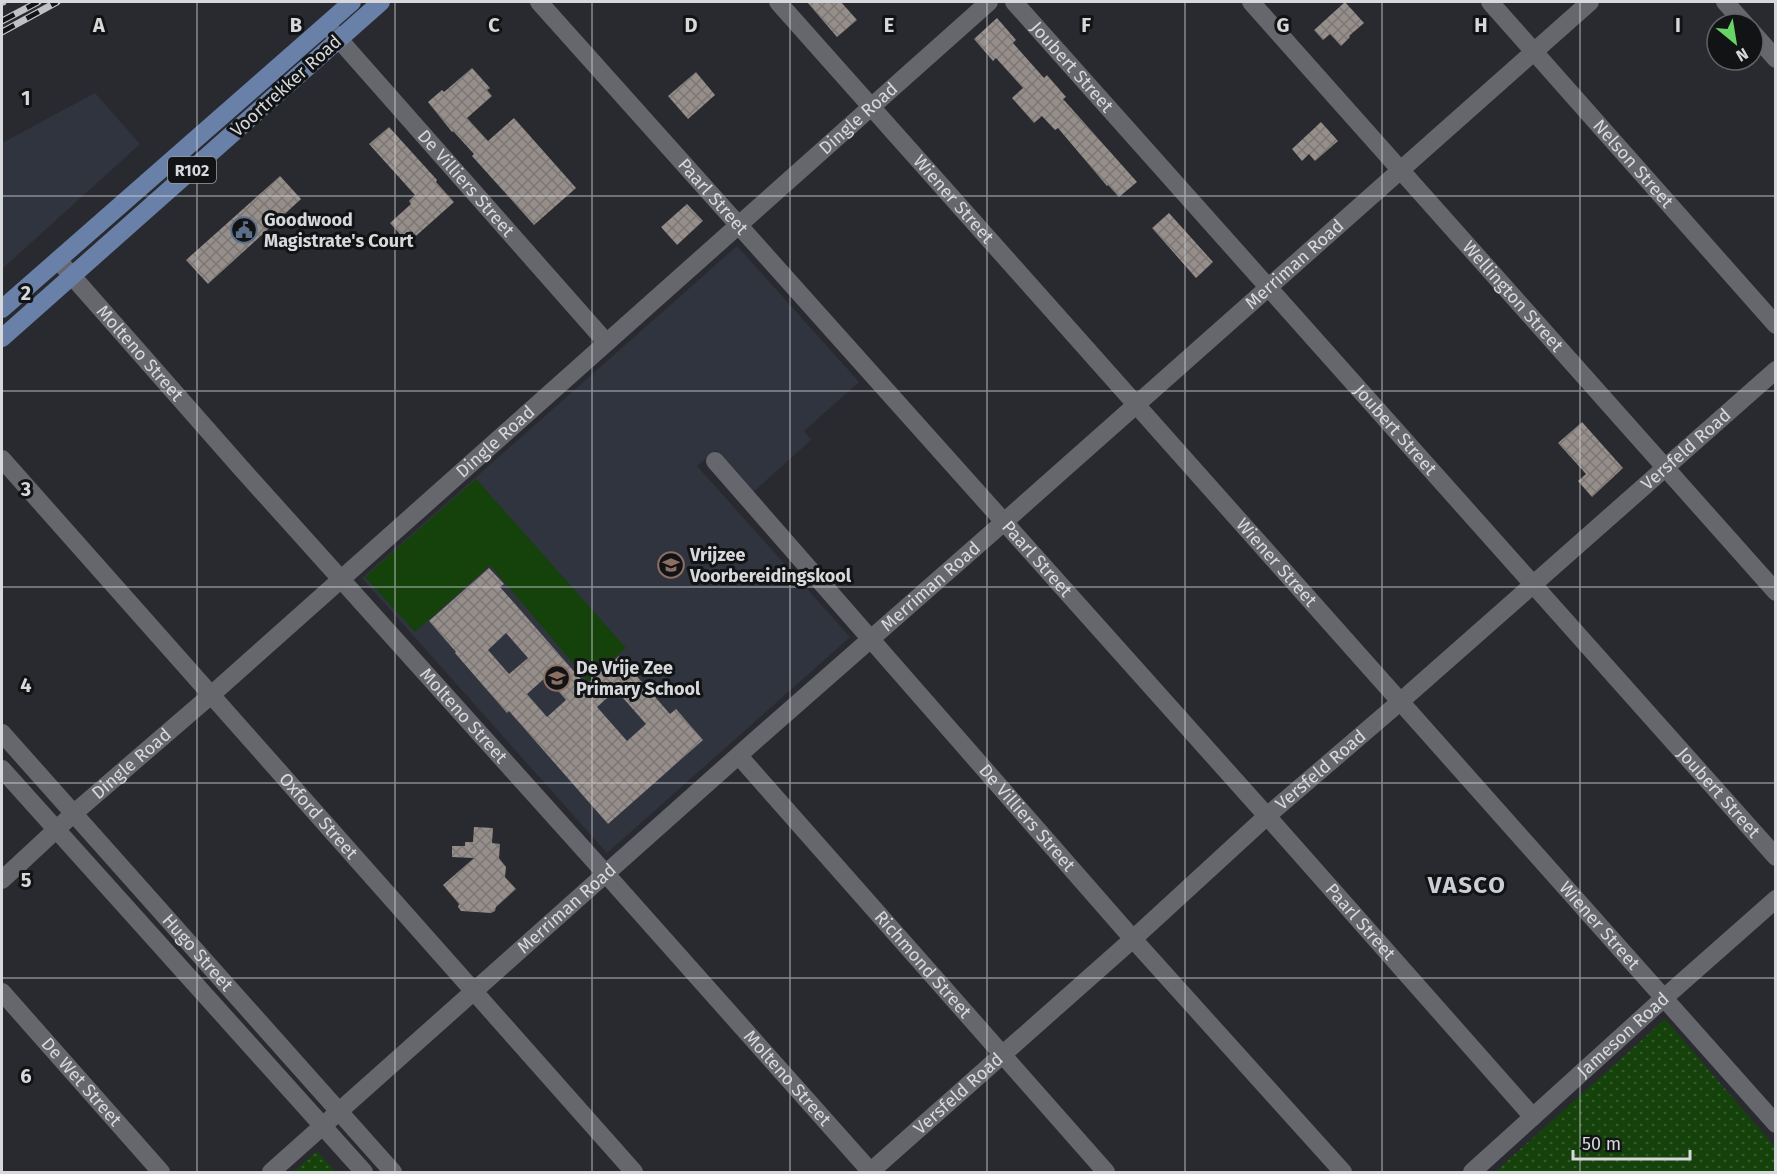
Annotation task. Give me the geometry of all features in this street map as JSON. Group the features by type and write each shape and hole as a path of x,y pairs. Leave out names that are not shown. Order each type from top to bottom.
{"main road":[{"name":"Voortrekker Road","path":"2,309 352,2"},
{"name":"Voortrekker Road","path":"2,338 381,2"},
{"path":"112,213 125,229"}],"street":[{"name":"Paarl Street","path":"539,2 1533,1117"},
{"name":"Wiener Street","path":"778,2 1776,1124"},
{"name":"Dingle Road","path":"2,880 73,814 210,696 989,2"},
{"name":"Joubert Street","path":"1014,2 1776,857"},
{"name":"Wellington Street","path":"1251,2 1776,592"},
{"name":"Nelson Street","path":"1490,2 1776,326"},
{"name":"Merriman Road","path":"271,1173 1590,2"},
{"name":"De Villiers Street","path":"326,24 606,342"},
{"path":"1765,47 1776,59"},
{"name":"Molteno Street","path":"58,260 241,468 871,1172"},
{"name":"Versfeld Road","path":"871,1172 1133,939 1267,816 1401,701 1776,370"},
{"name":"Oxford Street","path":"2,459 634,1173"},
{"name":"De Villiers Street","path":"715,461 1133,939 1343,1173"},
{"name":"Hugo Street","path":"2,733 393,1173"},
{"name":"Richmond Street","path":"738,756 1106,1173"},
{"name":"Hugo Street","path":"2,769 364,1173"},
{"name":"Jameson Road","path":"1472,1173 1776,899"},
{"name":"De Wet Street","path":"2,992 161,1173"}],"shaded area":[{"path":"95,93 140,144 2,269 2,143"},
{"name":"Vrijzee Voorbereidingskool","path":"737,246 859,382 804,431 811,440 753,492 716,450 697,466 850,637 607,853 362,578"}],"green space":[{"path":"476,479 626,648 588,681 490,565 415,632 365,577"},
{"path":"1665,1019 1775,1147 1775,1172 1495,1172"},
{"path":"317,1151 336,1172 293,1172"}],"building":[{"path":"807,2 841,2 857,20 837,37"},
{"path":"1345,2 1364,23 1341,46 1330,34 1323,40 1314,30"},
{"path":"997,18 1016,40 1013,43 1044,78 1047,75 1066,97 1063,99 1137,182 1119,197 1058,128 1055,130 1042,116 1034,123 1012,98 1023,88 996,58 993,61 974,39"},
{"path":"472,68 490,88 487,90 492,96 467,118 488,141 514,118 576,188 534,225 472,156 474,154 452,132 428,102 442,90 444,92"},
{"path":"696,72 715,95 688,119 668,96"},
{"path":"1321,122 1338,141 1315,161 1309,154 1302,161 1292,149"},
{"path":"389,127 454,202 408,243 390,223 411,204 409,201 415,195 369,144"},
{"name":"Goodwood Magistrate's Court","path":"280,176 301,199 208,284 186,260"},
{"path":"687,204 703,221 677,245 661,227"},
{"path":"1169,213 1213,262 1196,278 1152,228"},
{"path":"1582,422 1623,468 1592,497 1578,481 1586,474 1558,443"},
{"path":"489,568 504,584 500,587 586,685 619,656 670,714 676,709 703,740 608,824 509,711 507,713 429,621","holes":["506,633 528,658 509,674 488,650","546,677 566,700 547,717 527,694","616,690 646,724 627,741 597,707"]},
{"path":"474,827 493,828 492,843 500,844 499,858 506,867 505,877 516,889 491,913 461,911 459,904 443,885 474,858 452,857 452,846 465,846 465,842 473,842"}],"railway":[{"path":"2,21 38,2"},
{"path":"2,32 57,2"}],"place":[{"name":"Goodwood Magistrate's Court","path":"244,230"},
{"name":"Vrijzee Voorbereidingskool","path":"671,565"},
{"name":"De Vrije Zee Primary School","path":"557,678"}],"district":[{"name":"VASCO","path":"1467,885"}]}
